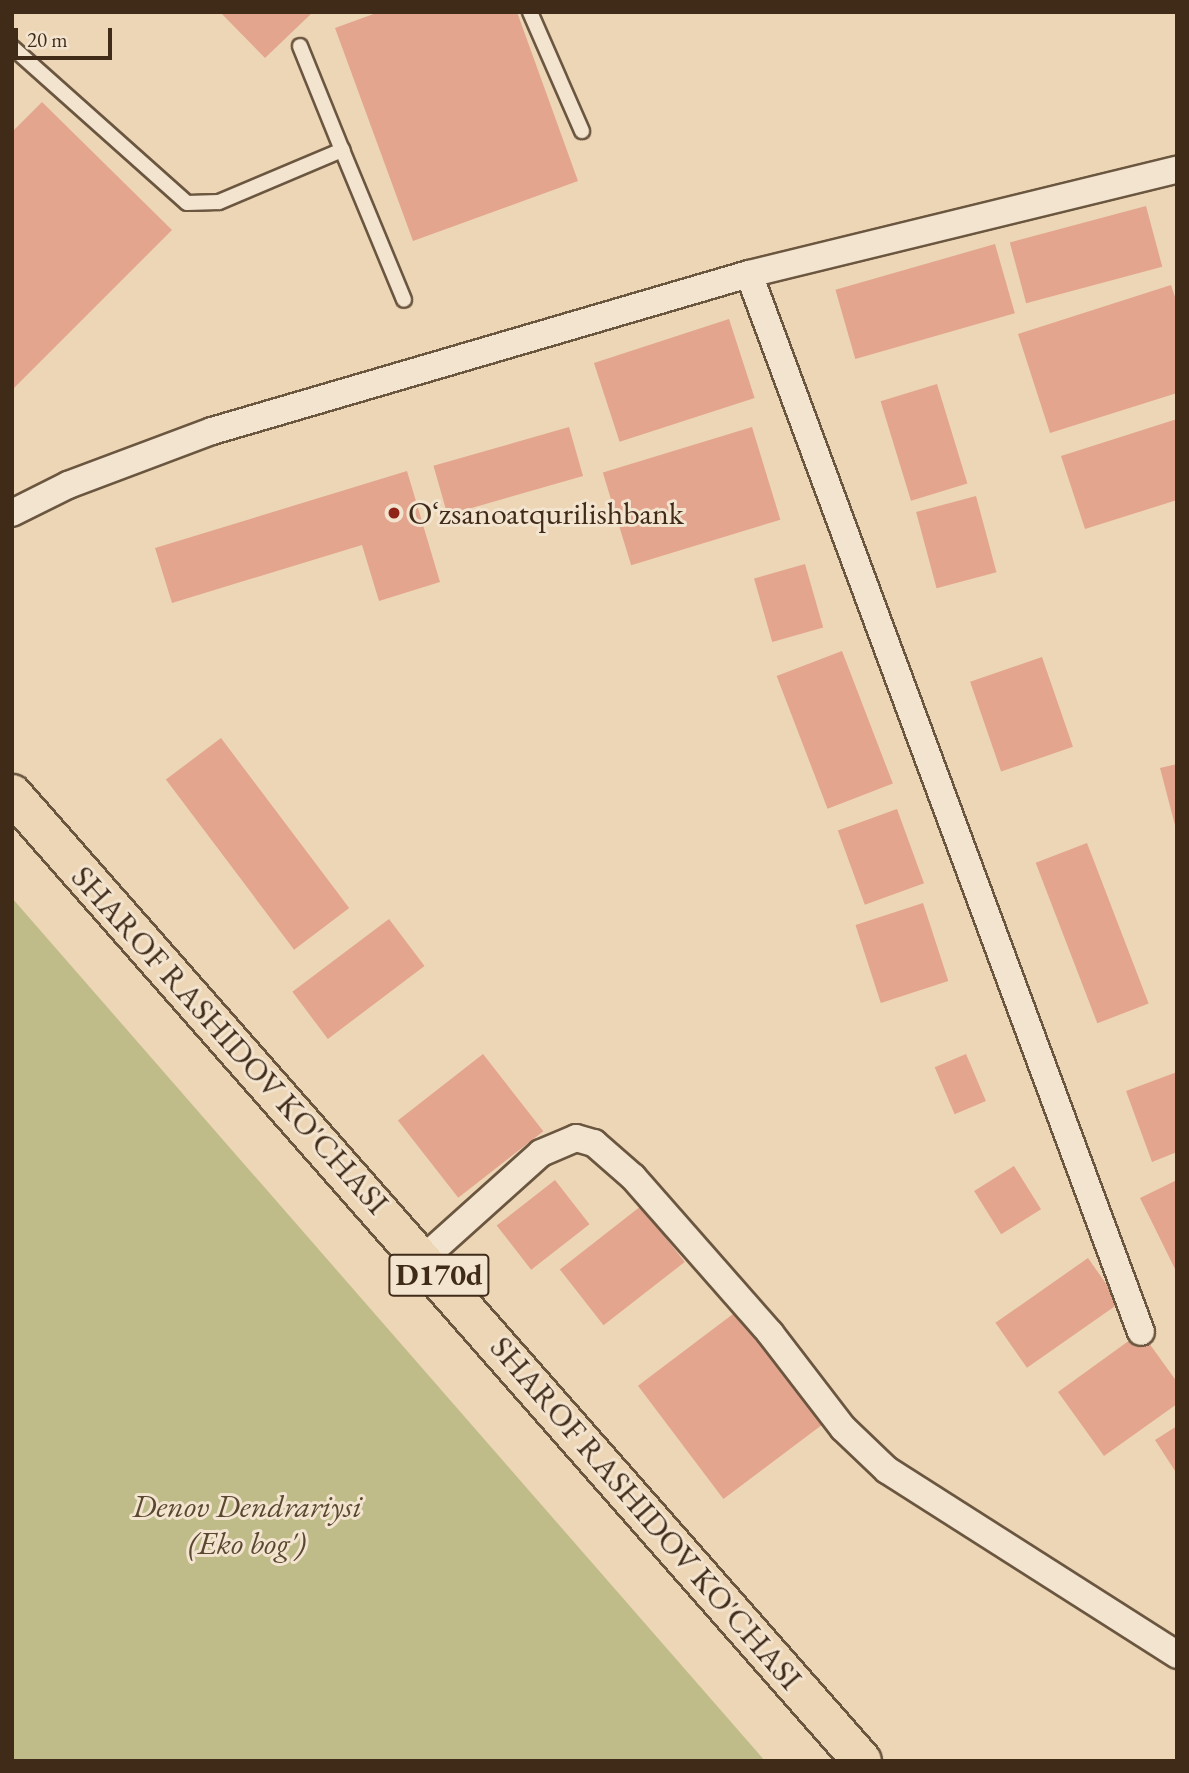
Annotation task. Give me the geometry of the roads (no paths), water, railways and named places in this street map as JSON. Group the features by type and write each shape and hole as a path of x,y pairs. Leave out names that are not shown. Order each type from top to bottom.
{"main road":[{"name":"SHAROF RASHIDOV KO'CHASI","path":"12,794 424,1258 862,1761"}],"street":[{"path":"12,513 68,485 212,431 749,274 1177,170"},
{"path":"749,274 1141,1332"},
{"path":"424,1258 541,1153 576,1138 594,1143 642,1187 770,1333 843,1428 887,1469 1177,1654"}],"lane":[{"path":"530,12 582,131"},
{"path":"300,46 404,300"},
{"path":"12,47 187,203 219,202 342,150"}],"place":[{"name":"Oʻzsanoatqurilishbank","path":"394,513"}],"park label":[{"name":"Denov Dendrariysi (Eko bog')","path":"247,1526"}]}
